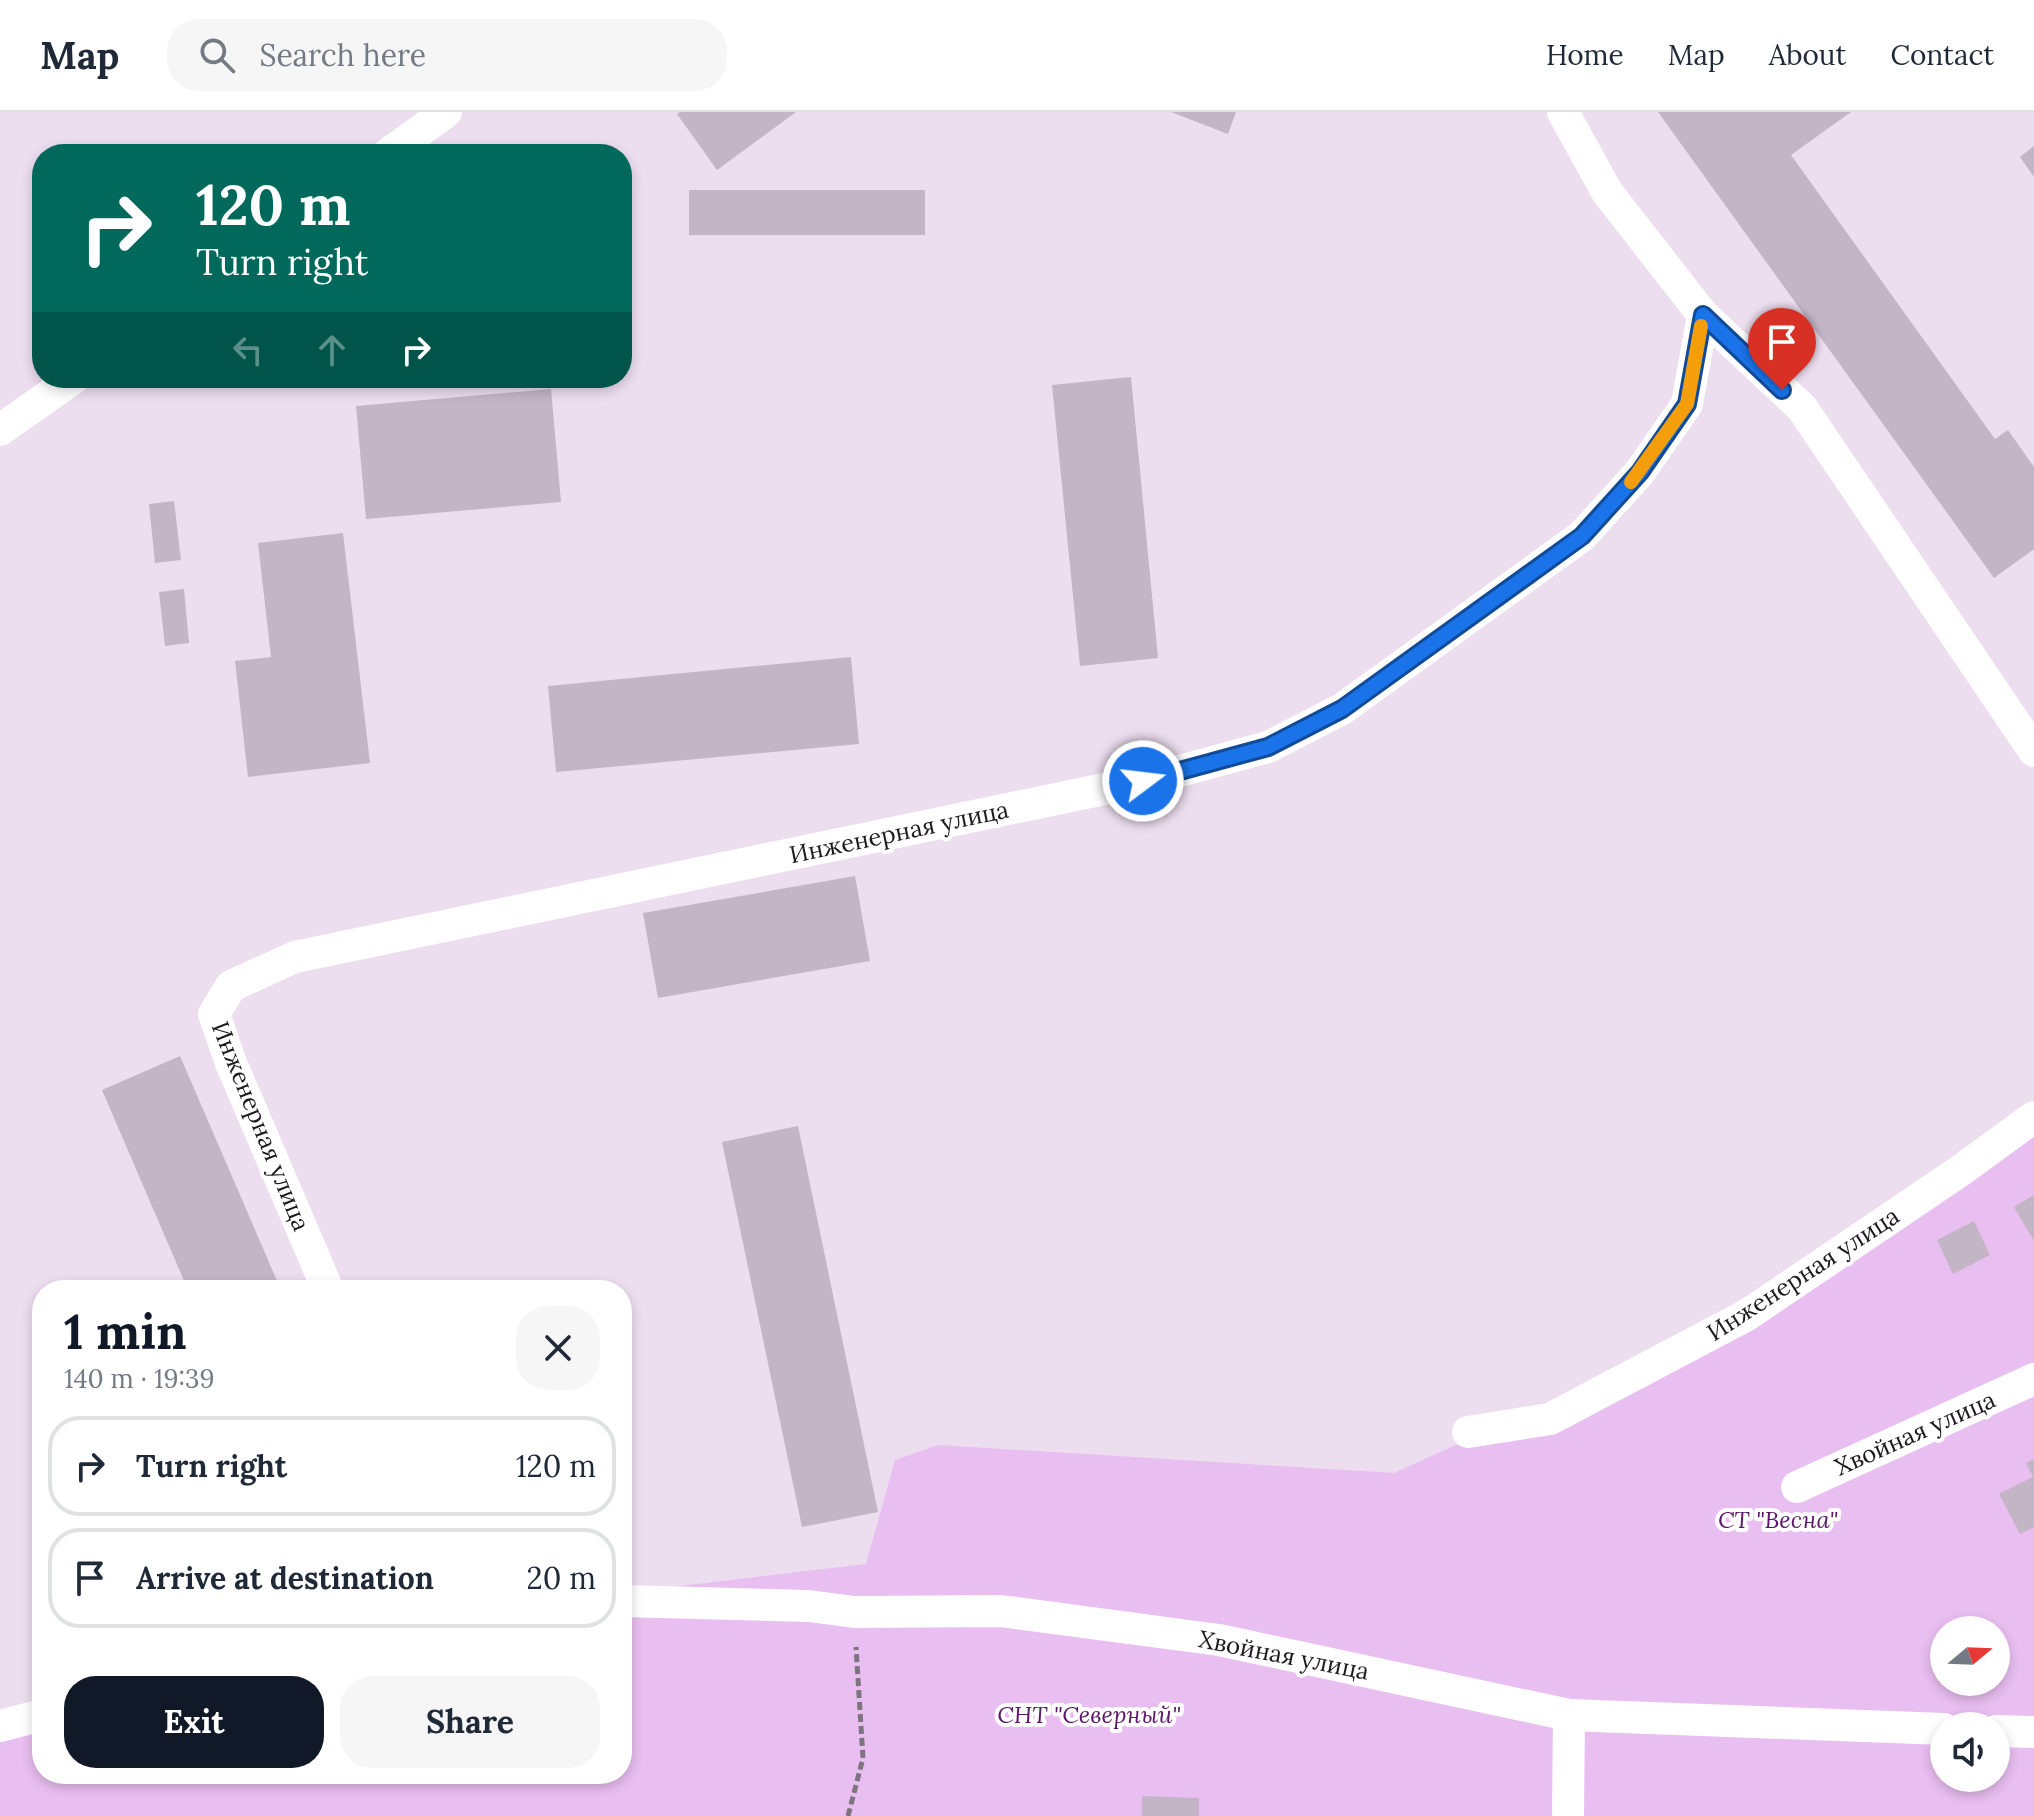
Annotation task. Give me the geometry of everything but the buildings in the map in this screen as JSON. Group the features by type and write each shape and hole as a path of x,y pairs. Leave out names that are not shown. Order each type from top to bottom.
{"street":[{"path":"402,144 446,112"},
{"path":"1563,112 1607,192 1703,315 1802,408 2034,751"},
{"name":"Инженерная улица","path":"324,1280 231,1063 214,1014 231,986 295,957 1143,781 1268,747 1342,709 1582,536 1640,472 1687,404 1703,315"},
{"path":"0,430 60,388"},
{"name":"Инженерная улица","path":"1468,1432 1550,1419 1747,1315 1948,1180 2034,1117"},
{"name":"Хвойная улица","path":"1797,1487 2034,1379"},
{"name":"Хвойная улица","path":"632,1601 809,1606 854,1612 1001,1611 1219,1640 1569,1715 1930,1728"},
{"path":"1568,1816 1569,1715"},
{"path":"0,1726 32,1718"},
{"path":"2010,1731 2034,1732"}],"path":[{"path":"848,1816 863,1758 854,1612"}],"green space":[{"name":"СТ \"Весна\"","path":"2034,1114 2034,1816 0,1816 0,1735 32,1725 32,1784 632,1784 632,1592 866,1564 895,1460 938,1445 1394,1473 1780,1298"}],"slow traffic":[{"path":"1631,482 1687,404 1701,326"}],"route":[{"path":"1143,781 1268,747 1342,709 1582,536 1640,472 1687,404 1703,315 1782,390"}],"park label":[{"name":"СНТ \"Северный\"","path":"1089,1714"}]}
